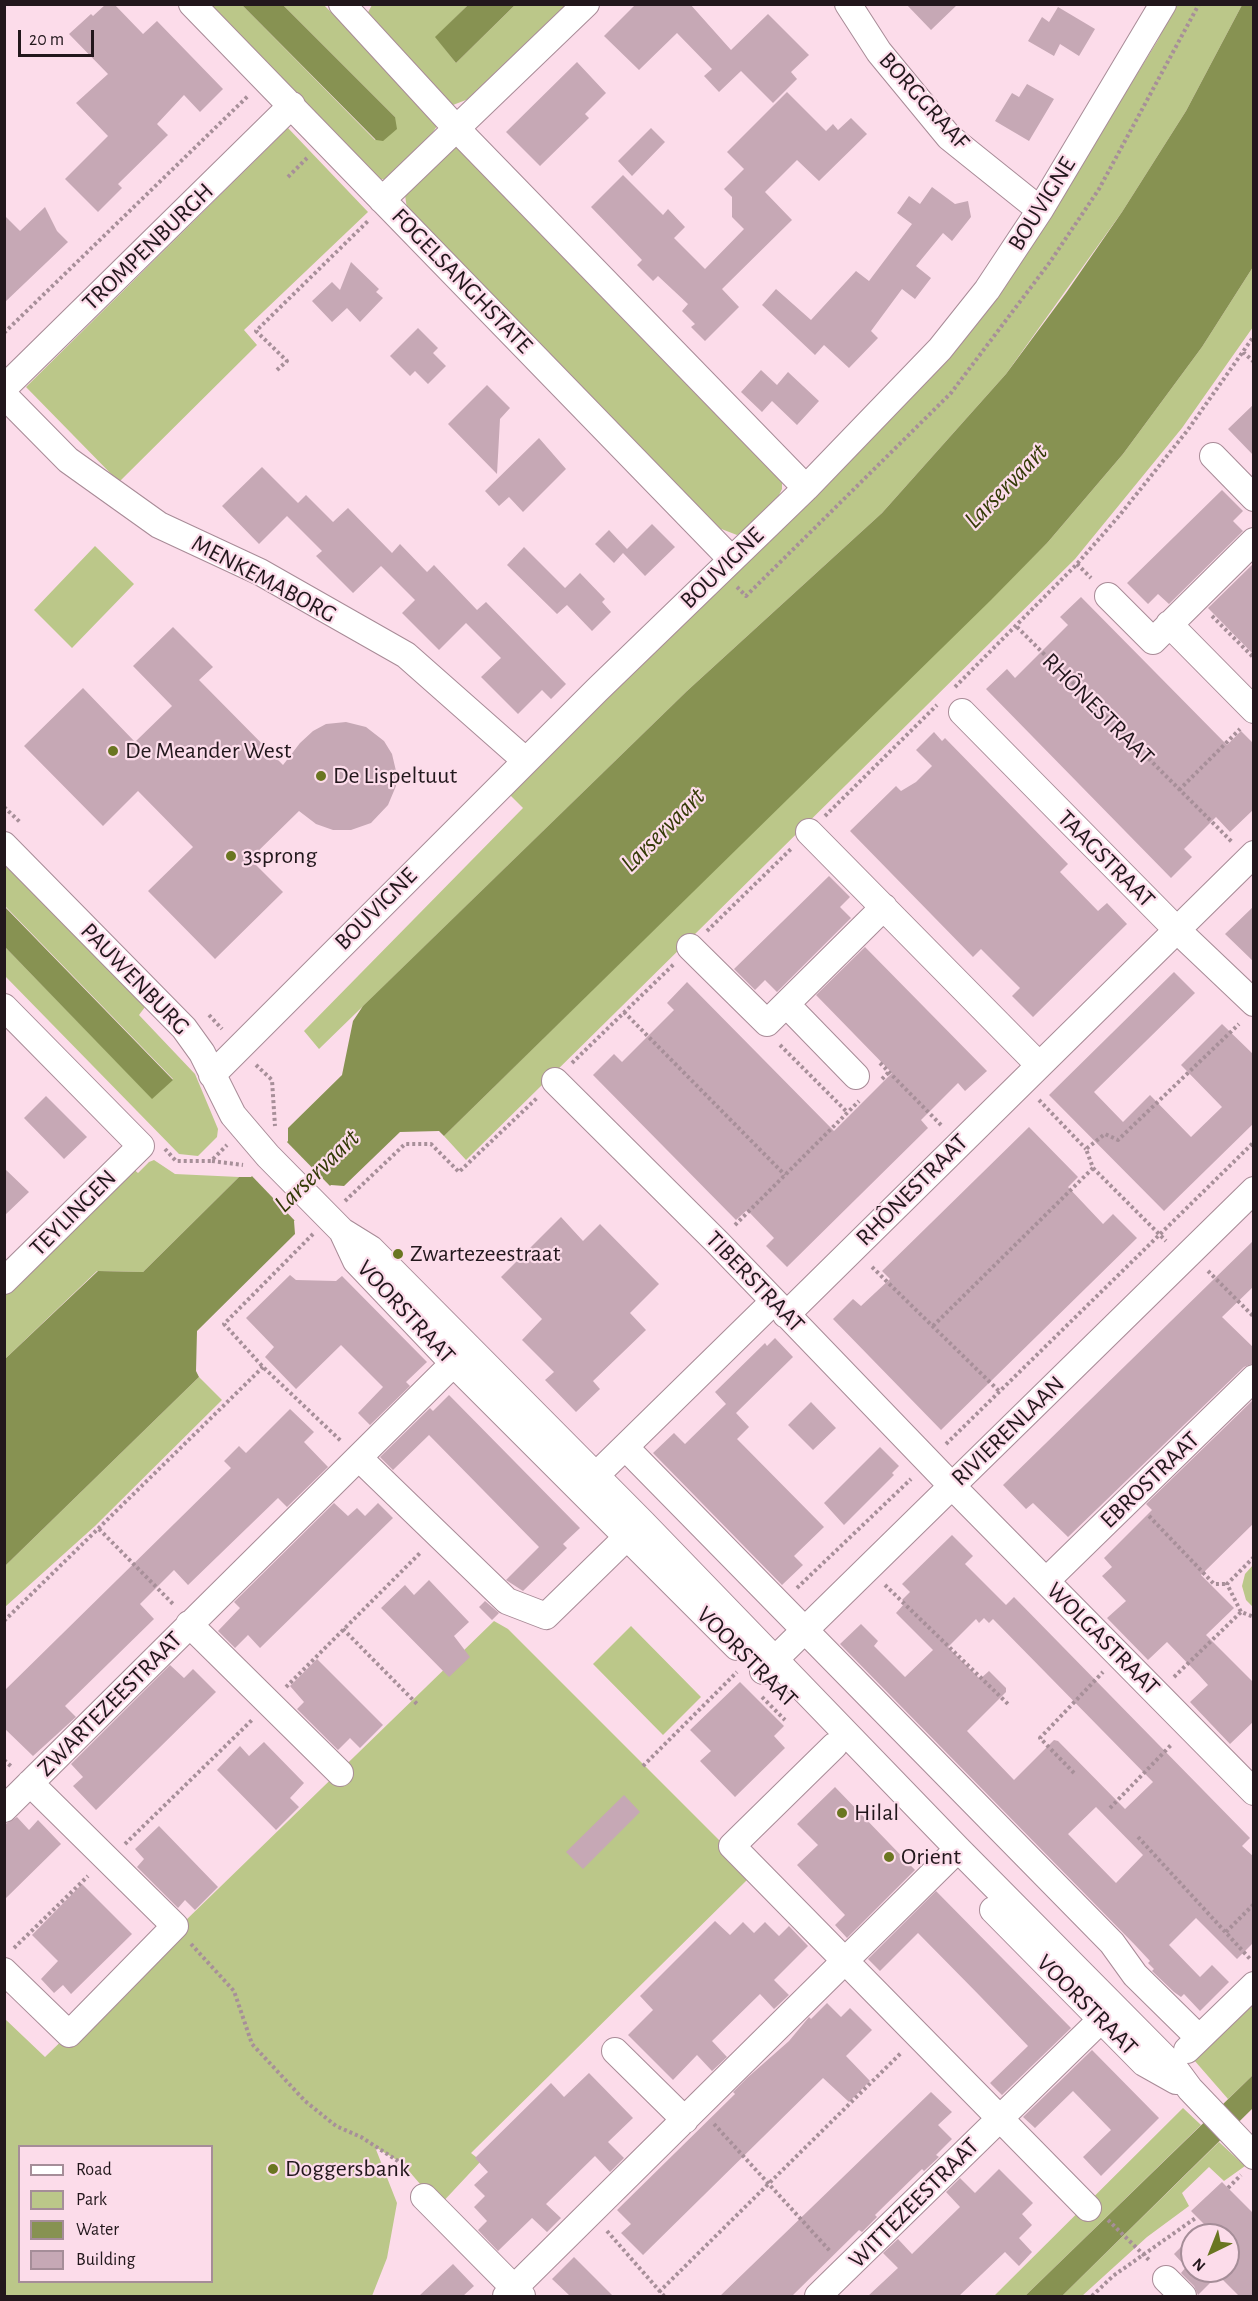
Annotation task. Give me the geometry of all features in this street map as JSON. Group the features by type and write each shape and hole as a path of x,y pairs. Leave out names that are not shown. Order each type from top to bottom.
{"street":[{"name":"FOGELSANGHSTATE","path":"192,4 731,559"},
{"path":"382,200 586,4"},
{"name":"BORGGRAAF","path":"848,4 879,52 949,137 1040,210"},
{"name":"BOUVIGNE","path":"212,1075 526,761 806,488 940,349 987,290 1040,210 1163,4"},
{"path":"345,6 456,128 806,488"},
{"name":"TROMPENBURGH","path":"4,388 292,105"},
{"name":"MENKEMABORG","path":"4,395 68,460 159,525 260,572 406,655 526,761"},
{"path":"1213,456 1254,498"},
{"path":"1108,596 1153,641 1254,541"},
{"path":"1169,624 1249,717"},
{"name":"TAAGSTRAAT","path":"962,712 1176,929 1249,1011"},
{"path":"808,832 884,907 1030,1074"},
{"name":"PAUWENBURG","path":"4,845 184,1028 202,1053 259,1161"},
{"name":"RHÔNESTRAAT","path":"588,1483 625,1447 780,1309 853,1248 1251,856"},
{"path":"690,947 767,1023 884,907"},
{"path":"786,1004 867,1084"},
{"path":"4,1007 151,1145"},
{"name":"TIBERSTRAAT","path":"555,1081 718,1243 952,1486"},
{"name":"TEYLINGEN","path":"4,1281 151,1145"},
{"name":"VOORSTRAAT","path":"259,1161 329,1218 356,1261 461,1356 588,1483 758,1668 952,1856 1108,2013 1144,2063 1168,2070 1247,2149"},
{"name":"RIVIERENLAAN","path":"758,1668 805,1631 1254,1190"},
{"name":"ZWARTEZEESTRAAT","path":"4,1809 461,1356"},
{"name":"EBROSTRAAT","path":"1046,1581 1254,1378"},
{"path":"625,1447 1112,1943 1136,1975 1198,2037"},
{"path":"359,1458 507,1601 546,1616 627,1537"},
{"name":"VOORSTRAAT","path":"588,1483 627,1537 834,1746 952,1856"},
{"name":"WOLGASTRAAT","path":"952,1486 1254,1792"},
{"name":"ZWARTEZEESTRAAT","path":"189,1624 340,1773"},
{"name":"WITTEZEESTRAAT","path":"834,1746 732,1846 1000,2118 1096,2211"},
{"name":"ZWARTEZEESTRAAT","path":"30,1783 175,1926"},
{"path":"424,2197 514,2294 591,2212 952,1856"},
{"path":"8,1960 69,2034 175,1926"},
{"path":"1168,2070 1198,2037 1254,1985"},
{"name":"WITTEZEESTRAAT","path":"833,2287 1000,2118 1108,2013"},
{"path":"615,2051 692,2114"}],"path":[{"path":"4,333 266,79"},
{"path":"288,177 312,152"},
{"path":"278,370 287,361 256,331 375,214 382,200"},
{"path":"1243,352 1254,362"},
{"path":"1195,599 1254,658"},
{"name":"RHÔNESTRAAT","path":"1017,627 1179,790 1251,856"},
{"path":"1179,790 1249,717"},
{"path":"1086,1149 1105,1134 1118,1140 1249,1011"},
{"path":"624,1012 785,1175"},
{"path":"718,1243 785,1175 867,1084 889,1072"},
{"path":"1030,1074 1086,1149 1094,1168 1159,1234 1187,1256 1254,1317"},
{"path":"211,1161 273,1101"},
{"path":"780,1604 1254,1142"},
{"path":"151,1145 176,1161 259,1161"},
{"path":"933,1326 1094,1168"},
{"path":"329,1218 224,1324 263,1367 359,1458"},
{"path":"853,1248 1000,1392"},
{"path":"4,1621 263,1367"},
{"path":"1131,1498 1214,1584 1227,1584 1254,1557"},
{"path":"99,1529 171,1601 189,1624"},
{"path":"8,1960 82,1881 108,1860 269,1704 439,1535"},
{"path":"868,1569 1009,1705"},
{"path":"1227,1584 1241,1612 1254,1617"},
{"path":"1157,1694 1241,1612"},
{"path":"343,1629 418,1705"},
{"path":"1074,1773 1040,1738 1119,1656"},
{"path":"643,1766 758,1668"},
{"path":"1110,1808 1189,1726"},
{"path":"1138,1837 1254,1962"},
{"path":"1226,1932 1254,1904"},
{"path":"175,1926 234,1991 252,2044 305,2101 336,2126 361,2137 398,2161 424,2197"},
{"path":"659,2292 918,2035"},
{"path":"692,2114 766,2184 833,2287"},
{"path":"1096,2211 1144,2254 1174,2288"},
{"path":"591,2212 664,2296"},
{"path":"1092,2296 1113,2276 1197,2217"}],"green space":[{"path":"201,5 242,5 375,140 395,117 283,5 324,5 439,123 427,141 386,179 373,180"},
{"path":"372,5 468,5 436,37 456,63 515,5 567,5 471,98 453,105 366,16"},
{"path":"1174,5 1242,5 1186,111 1122,212 1006,374 882,513 687,691 319,1049 304,1031 523,808 507,792 730,579 1056,205 1158,40"},
{"path":"288,128 368,212 244,330 257,345 119,482 26,387"},
{"path":"458,147 782,480 782,489 776,501 747,530 737,535 711,525 408,216 405,195 452,148"},
{"path":"1253,267 1253,327 1182,428 1075,559 466,1160 444,1136 1048,542 1123,454 1202,347"},
{"path":"95,546 134,584 72,648 34,610"},
{"path":"4,863 145,1007 139,1015 195,1074 218,1129 217,1137 198,1156 179,1154 5,976 5,947 152,1098 173,1079 5,906"},
{"path":"154,1160 175,1174 239,1177 143,1272 97,1271 5,1359 5,1291 131,1167 138,1173"},
{"path":"199,1377 222,1400 95,1526 5,1607 5,1566"},
{"path":"1253,1565 1253,1607 1246,1600 1242,1586 1245,1574"},
{"path":"494,1621 508,1629 740,1861 747,1880 471,2153 481,2161 439,2206 402,2163 375,2147 397,2203 387,2258 372,2296 5,2296 4,2018 45,2057"},
{"path":"631,1626 701,1697 663,1735 593,1664"},
{"path":"1253,2001 1253,2075 1228,2099 1194,2060"},
{"path":"1183,2108 1201,2125 1025,2296 994,2296"},
{"path":"1219,2142 1245,2166 1224,2181 1209,2167 1182,2193 1189,2206 1147,2237 1082,2296 1062,2296"}],"water":[{"path":"242,5 283,5 395,117 397,129 383,141 376,140"},
{"path":"468,5 515,5 456,63 435,37"},
{"name":"Larservaart","path":"1242,5 1253,5 1253,267 1202,347 1123,454 1048,542 991,600 444,1136 439,1131 400,1132 344,1186 331,1185 294,1221 295,1234 197,1331 196,1371 199,1377 5,1566 5,1359 98,1271 143,1272 239,1177 251,1177 288,1141 288,1128 342,1075 353,1021 363,1006 687,691 882,513 1006,374 1066,293 1122,212 1186,111"},
{"path":"4,906 173,1080 152,1099 5,947"},
{"path":"1253,2075 1253,2108 1062,2296 1025,2296"}],"pier":[{"path":"285,1140 332,1188 297,1223 250,1174"}],"building":[{"path":"106,4 114,4 143,34 157,21 223,89 200,112 184,95 157,124 168,135 118,184 122,188 98,212 65,179 108,136 76,103 108,74 69,34"},
{"path":"636,4 690,4 731,50 768,14 809,55 791,72 797,79 773,103 741,71 719,92 704,76 712,69 677,33 639,70 604,36"},
{"path":"906,4 958,4 931,30"},
{"path":"1058,7 1095,29 1079,56 1060,44 1054,56 1028,41 1042,17 1049,22"},
{"path":"577,62 606,93 585,114 589,118 540,166 506,132"},
{"path":"1027,84 1054,99 1029,141 995,121 1012,93 1019,97"},
{"path":"787,92 826,131 833,124 838,130 851,118 867,134 819,181 797,160 765,192 792,220 722,289 739,307 705,341 691,327 695,324 682,311 688,304 658,276 653,281 637,265 642,260 591,207 623,175 663,215 668,209 685,227 674,238 705,269 744,229 732,217 732,197 724,189 744,169 727,152"},
{"path":"651,128 665,142 632,176 618,161"},
{"path":"932,187 955,204 968,201 971,217 952,241 943,233 916,266 931,278 915,299 902,289 871,331 878,338 849,368 824,345 815,355 762,305 776,289 811,320 856,271 869,281 912,224 897,213 909,196 920,204"},
{"path":"45,207 57,231 68,242 4,303 4,215 20,231"},
{"path":"351,262 379,289 376,292 383,298 360,322 347,308 332,322 312,301 332,282 340,290"},
{"path":"418,328 438,348 433,353 446,366 428,384 415,371 410,376 390,356"},
{"path":"761,370 777,385 788,372 819,401 797,425 772,401 762,412 741,392"},
{"path":"487,385 510,408 500,419 497,474 448,424"},
{"path":"1254,404 1254,456 1228,429"},
{"path":"539,438 566,469 523,512 509,497 499,506 485,491"},
{"path":"262,467 298,503 306,495 333,522 348,508 392,553 400,544 427,572 434,565 477,610 486,602 566,684 551,699 542,690 518,714 481,677 501,658 466,623 439,650 402,613 415,600 381,566 353,593 316,556 322,551 287,516 259,544 222,506"},
{"path":"1222,490 1243,511 1233,521 1243,531 1169,604 1158,594 1148,604 1127,583"},
{"path":"652,524 675,547 645,576 623,553 614,563 595,544 609,530 627,549"},
{"path":"524,547 565,588 580,573 605,599 602,602 611,612 592,631 567,605 557,614 507,565"},
{"path":"1254,563 1254,655 1208,608"},
{"path":"1081,597 1227,745 1241,731 1254,744 1254,809 1230,832 1216,817 1184,849 1192,857 1171,878 986,689 1007,669 1015,678 1068,625 1060,617"},
{"path":"173,627 213,667 199,680 283,765 300,743 313,731 326,724 346,722 366,727 384,741 392,754 396,771 396,786 388,805 371,823 351,830 333,830 316,824 299,811 250,859 283,892 215,959 148,891 193,847 138,791 103,826 24,746 83,688 135,742 172,706 133,666"},
{"path":"934,732 942,741 945,738 1068,864 1060,872 1098,911 1107,903 1127,924 1033,1017 1012,996 1020,988 981,949 973,957 850,831 896,786 901,791 916,782 932,766 916,750"},
{"path":"829,876 850,897 840,907 851,918 777,992 765,980 755,990 734,969"},
{"path":"1254,906 1254,962 1225,934"},
{"path":"865,947 987,1071 965,1091 958,1083 921,1120 928,1128 787,1267 766,1246 774,1238 747,1210 736,1220 593,1075 614,1054 622,1062 674,1010 667,1003 687,982 834,1131 892,1073 816,995"},
{"path":"1174,972 1195,993 1094,1092 1123,1122 1150,1095 1191,1137 1222,1107 1181,1065 1222,1024 1254,1055 1254,1123 1164,1211 1049,1095"},
{"path":"46,1096 87,1137 64,1159 24,1118"},
{"path":"1029,1127 1078,1177 1068,1187 1103,1224 1113,1214 1137,1238 941,1430 833,1319 853,1299 861,1306 890,1279 882,1271"},
{"path":"4,1168 29,1192 4,1216"},
{"path":"561,1217 583,1241 600,1224 659,1284 630,1313 646,1330 593,1381 600,1389 576,1412 545,1380 554,1372 522,1340 542,1319 501,1277"},
{"path":"1254,1240 1254,1286 1222,1317 1254,1348 1254,1363 1244,1367 1068,1537 1033,1503 1026,1509 1003,1485"},
{"path":"290,1275 296,1280 336,1281 342,1276 427,1362 406,1382 410,1386 370,1425 358,1413 383,1387 341,1345 296,1389 265,1357 274,1347 246,1318"},
{"path":"775,1338 793,1357 736,1413 749,1427 737,1439 824,1527 794,1556 803,1565 782,1585 653,1453 674,1433 685,1444 726,1404 715,1392 765,1343 767,1346"},
{"path":"449,1395 580,1528 563,1544 567,1548 523,1591 506,1580 539,1547 429,1435 393,1470 380,1457 430,1408 433,1411"},
{"path":"1254,1399 1254,1523 1201,1575 1234,1608 1206,1635 1254,1683 1254,1721 1230,1744 1190,1702 1208,1685 1167,1642 1148,1660 1107,1618 1126,1601 1102,1576 1112,1567 1104,1558 1152,1510 1146,1504"},
{"path":"811,1402 836,1428 813,1450 788,1425"},
{"path":"290,1409 314,1432 304,1442 328,1467 287,1507 278,1498 188,1585 174,1570 140,1604 154,1619 65,1706 76,1717 33,1756 4,1728 4,1691 231,1468 224,1461 239,1446 246,1453"},
{"path":"880,1447 899,1466 892,1473 894,1475 844,1525 824,1503"},
{"path":"334,1503 348,1516 357,1508 365,1516 378,1503 393,1518 260,1648 248,1635 235,1648 218,1631 240,1608 234,1602"},
{"path":"952,1535 973,1556 965,1564 1006,1605 1014,1597 1250,1838 1242,1846 1254,1857 1254,1942 1237,1959 1196,1918 1169,1945 1200,1977 1212,1965 1229,1982 1200,2011 1184,1994 1181,1997 1174,1992 1152,1971 1154,1969 1148,1963 1150,1961 1135,1945 840,1644 861,1624 878,1641 874,1646 905,1677 933,1650 896,1613 905,1603 902,1600 910,1592 902,1584","holes":["984,1618 989,1623 993,1619 1153,1782 1125,1809 1058,1741 1054,1740 1014,1780 967,1731 1006,1692 1006,1688 989,1671 980,1679 948,1647 976,1619 979,1623","1096,1807 1143,1855 1116,1883 1068,1834"]},
{"path":"429,1580 469,1622 454,1636 470,1657 449,1677 381,1608 405,1585 414,1595"},
{"path":"485,1601 499,1613 492,1620 479,1607"},
{"path":"317,1659 383,1725 360,1748 350,1738 338,1750 297,1709 304,1702 290,1686"},
{"path":"170,1665 184,1678 193,1669 216,1692 96,1810 73,1786 83,1777 71,1764"},
{"path":"740,1682 784,1726 774,1736 785,1748 735,1797 700,1761 711,1751 690,1730"},
{"path":"264,1742 304,1783 290,1798 299,1807 276,1830 217,1770 240,1746 249,1756"},
{"path":"835,1787 915,1870 847,1938 835,1925 845,1915 797,1865 818,1845 797,1824"},
{"path":"624,1795 640,1812 583,1869 566,1852"},
{"path":"17,1817 29,1830 38,1820 61,1844 4,1900 4,1825"},
{"path":"159,1826 218,1887 195,1910 185,1900 178,1908 137,1867 144,1859 135,1849"},
{"path":"82,1884 132,1934 71,1994 63,1985 54,1993 41,1979 58,1961 32,1935"},
{"path":"936,1891 1071,2028 1002,2095 990,2083 1028,2046 918,1933 880,1971 868,1959"},
{"path":"715,1921 730,1935 743,1922 754,1933 765,1922 779,1936 789,1926 808,1946 774,1980 789,1995 774,2009 760,1994 712,2041 727,2057 712,2071 697,2055 673,2080 628,2035 653,2010 640,1996"},
{"path":"827,2003 841,2017 850,2008 872,2030 846,2056 870,2081 849,2102 823,2078 643,2255 621,2233 631,2224 617,2210 735,2094 733,2092 747,2078 789,2041 809,2017 811,2019"},
{"path":"1092,2050 1159,2118 1101,2176 1083,2157 1111,2130 1073,2091 1035,2128 1023,2117"},
{"path":"589,2073 633,2118 608,2142 624,2158 610,2172 595,2156 546,2204 561,2218 547,2232 532,2218 498,2251 478,2230 487,2221 474,2207 485,2196 474,2185 488,2172 475,2158 551,2083 564,2097"},
{"path":"931,2092 952,2112 938,2125 952,2139 936,2155 939,2157 924,2171 922,2169 875,2215 877,2217 862,2232 859,2230 792,2296 720,2296"},
{"path":"999,2169 1033,2203 1022,2214 1032,2225 1019,2238 1032,2252 1019,2266 1005,2252 959,2296 868,2296 898,2268 883,2253 898,2239 912,2254 960,2207 946,2192 960,2178 975,2193"},
{"path":"1222,2182 1254,2214 1254,2296 1239,2296 1226,2283 1240,2283 1240,2223 1203,2223 1191,2211"},
{"path":"1180,2248 1180,2260 1174,2254"},
{"path":"574,2257 613,2296 570,2296 552,2279"},
{"path":"453,2264 474,2286 463,2296 419,2296"},
{"path":"1191,2283 1210,2283 1198,2295"}],"place":[{"name":"De Meander West","path":"113,751"},
{"name":"De Lispeltuut","path":"321,776"},
{"name":"3sprong","path":"231,856"},
{"name":"Zwartezeestraat","path":"398,1254"},
{"name":"Hilal","path":"842,1813"},
{"name":"Orient","path":"889,1857"},
{"name":"Doggersbank","path":"273,2169"}]}
